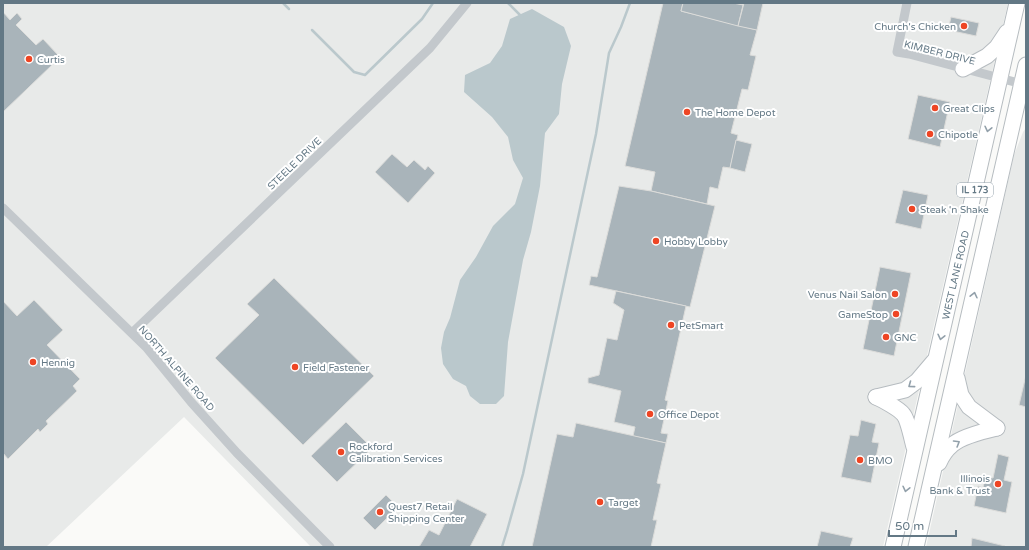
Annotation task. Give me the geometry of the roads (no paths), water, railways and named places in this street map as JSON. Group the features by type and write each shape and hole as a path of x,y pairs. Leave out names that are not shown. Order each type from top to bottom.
{"main road":[{"name":"WEST LANE ROAD","path":"893,547 962,250 1017,3"},
{"path":"963,69 987,56 997,47 1013,22"},
{"name":"IL 173","path":"916,547 1007,151 1024,85 1026,65"},
{"path":"1007,151 1018,124 1026,115"},
{"path":"915,451 904,414 876,397 905,390 917,381 936,359"},
{"path":"933,473 944,453 953,444 973,434 997,428 969,407 961,395 956,374"}],"street":[{"name":"STEELE DRIVE","path":"132,333 430,48 466,3"},
{"name":"KIMBER DRIVE","path":"907,3 897,52 1024,85"},
{"name":"NORTH ALPINE ROAD","path":"3,208 146,347 191,402 237,453 330,547"}],"waterway":[{"path":"283,3 289,9"},
{"path":"312,30 354,72 365,75 422,19 433,3"},
{"path":"508,3 522,17"},
{"path":"502,547 523,474 596,134 609,53 630,3"}],"place":[{"name":"Church's Chicken","path":"964,26"},
{"name":"Curtis","path":"29,59"},
{"name":"Great Clips","path":"935,108"},
{"name":"The Home Depot","path":"687,112"},
{"name":"Chipotle","path":"930,134"},
{"name":"Steak 'n Shake","path":"912,209"},
{"name":"Hobby Lobby","path":"656,241"},
{"name":"Venus Nail Salon","path":"895,294"},
{"name":"GameStop","path":"896,314"},
{"name":"PetSmart","path":"671,325"},
{"name":"GNC","path":"886,337"},
{"name":"Hennig","path":"33,362"},
{"name":"Field Fastener","path":"295,367"},
{"name":"Office Depot","path":"650,414"},
{"name":"Rockford Calibration Services","path":"341,452"},
{"name":"BMO","path":"860,460"},
{"name":"Illinois Bank & Trust","path":"998,484"},
{"name":"Target","path":"600,502"},
{"name":"Quest7 Retail Shipping Center","path":"380,512"}]}
